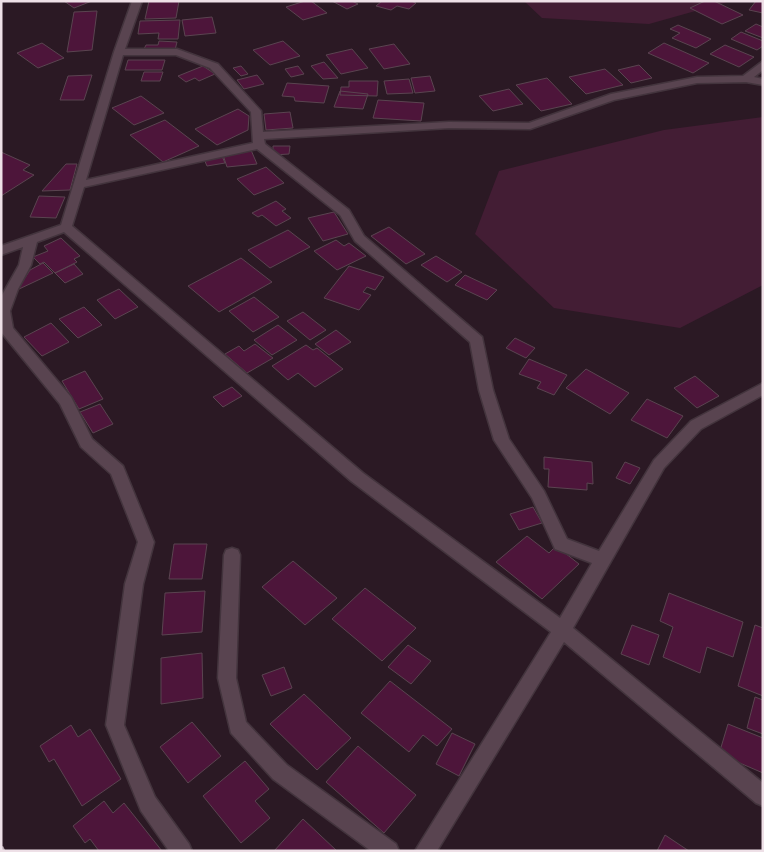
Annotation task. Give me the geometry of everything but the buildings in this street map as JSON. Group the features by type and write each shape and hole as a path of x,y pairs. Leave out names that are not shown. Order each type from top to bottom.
{"street":[{"path":"66,227 119,52 137,1"},
{"path":"119,52 177,52 214,66 256,111 258,140 345,213 360,238 407,281 477,340 486,390 502,440 538,495 561,544 603,560"},
{"path":"746,79 763,64"},
{"path":"79,185 258,140 448,125 530,126 611,98 697,80 746,79 763,82"},
{"path":"1,250 66,227"},
{"path":"66,227 356,476 562,630 763,796"},
{"path":"32,239 25,265 11,289 3,311 6,329 66,401 86,443 117,470 146,542 134,584 115,725 148,804 182,851"},
{"path":"424,851 562,630 659,464 696,425 763,388"},
{"path":"232,556 227,678 238,727 280,772 389,851"}],"shaded area":[{"path":"524,1 731,1 649,24 542,18"},
{"path":"763,117 763,285 680,328 554,308 475,234 499,171 664,130"}],"railway":[{"path":"1,847 3,851"}]}
